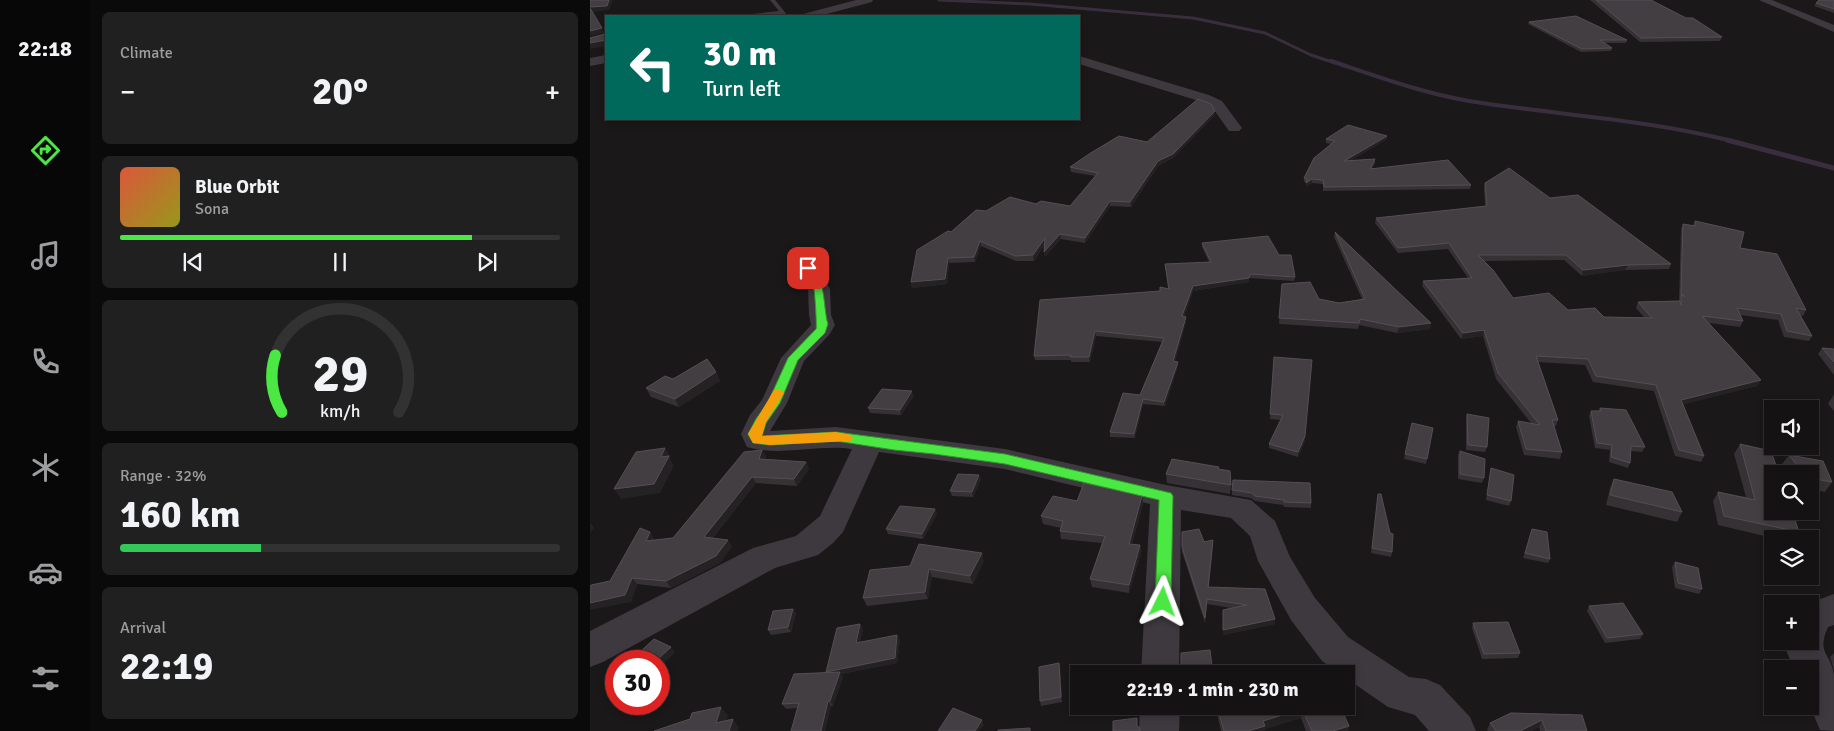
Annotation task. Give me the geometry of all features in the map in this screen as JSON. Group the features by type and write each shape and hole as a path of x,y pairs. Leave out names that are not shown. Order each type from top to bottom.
{"street":[{"path":"811,15 868,0"},
{"path":"1764,0 1834,29"},
{"path":"590,62 605,59"},
{"path":"1080,60 1204,98 1217,104 1234,128"},
{"path":"802,257 819,289 820,315 823,324 821,330 793,358 774,403 760,422 755,434 757,440 836,437 1005,459 1166,496 1240,508 1264,530 1275,561 1302,609 1335,649 1402,694 1426,698 1456,731"},
{"path":"590,650 765,558 806,546 822,534 832,523 860,460 872,441"},
{"path":"1160,665 1166,496"},
{"path":"1819,614 1834,609"},
{"path":"1804,650 1834,716"},
{"path":"1159,731 1160,715"}],"lane":[{"path":"772,0 786,15"},
{"path":"748,15 782,12"}],"building":[{"path":"590,0 609,0 607,6 590,7"},
{"path":"1596,0 1651,0 1686,18 1693,18 1722,37 1641,38"},
{"path":"1819,0 1834,0 1834,9 1816,3"},
{"path":"590,8 602,28 590,31"},
{"path":"1576,16 1627,40 1600,40 1612,48 1582,49 1529,22"},
{"path":"605,34 605,40 590,43 590,38"},
{"path":"1198,99 1211,104 1215,111 1173,154 1158,161 1130,202 1110,201 1085,238 1060,234 1044,252 1045,238 1033,255 1015,256 980,241 974,257 948,258 945,279 911,282 917,250 948,231 951,232 976,210 986,211 1010,197 1036,204 1041,201 1070,206 1098,173 1070,167 1119,136 1147,142"},
{"path":"1348,125 1387,136 1344,161 1375,159 1370,169 1448,160 1471,185 1324,187 1323,180 1312,179 1306,183 1307,179 1304,178 1314,158 1335,141 1326,139"},
{"path":"1509,168 1550,198 1578,195 1671,264 1628,265 1583,270 1566,255 1478,255 1493,270 1513,298 1549,293 1568,310 1595,308 1604,317 1652,318 1638,302 1680,301 1681,305 1681,294 1685,297 1681,293 1683,224 1695,226 1695,221 1744,232 1740,248 1777,254 1806,310 1796,308 1812,336 1787,331 1781,314 1737,308 1743,321 1702,316 1761,380 1681,400 1704,456 1679,450 1656,385 1596,376 1588,359 1536,356 1558,420 1552,420 1562,452 1526,449 1518,421 1540,425 1498,373 1484,330 1463,333 1423,281 1472,278 1449,243 1398,248 1376,218 1487,206 1485,183"},
{"path":"1335,232 1431,323 1399,327 1360,319 1359,323 1279,318 1282,284 1310,282 1319,299 1339,303 1365,299"},
{"path":"1268,236 1279,255 1291,255 1295,277 1250,274 1249,278 1193,286 1182,316 1186,317 1173,361 1178,362 1164,402 1143,399 1134,434 1110,432 1123,393 1140,395 1164,338 1095,331 1089,357 1070,357 1071,355 1034,356 1040,300 1160,291 1160,287 1169,289 1165,264 1211,262 1202,243"},
{"path":"1822,348 1834,349 1834,362"},
{"path":"1274,357 1312,360 1305,436 1298,452 1269,444 1283,415 1270,414"},
{"path":"707,359 716,372 675,399 646,388 665,376 673,379"},
{"path":"882,389 912,391 900,410 868,408"},
{"path":"1600,408 1626,410 1645,447 1631,446 1630,463 1611,457 1612,445 1597,443 1591,411 1601,411"},
{"path":"1467,414 1489,418 1487,447 1468,445"},
{"path":"1412,423 1433,428 1427,459 1405,454"},
{"path":"1740,444 1764,449 1764,455 1772,455 1776,465 1764,465 1764,520 1795,520 1798,530 1790,530 1724,516 1718,492 1755,500"},
{"path":"665,448 661,457 669,456 654,484 614,489 636,452"},
{"path":"762,450 759,459 806,462 794,479 752,477 704,537 728,540 716,556 666,581 632,578 625,595 590,603 590,586 610,581 640,528 650,532 646,541 673,538 744,452"},
{"path":"1460,451 1485,459 1484,478 1460,474"},
{"path":"1789,455 1823,461 1832,482 1819,480 1819,465 1797,465"},
{"path":"1172,459 1219,467 1218,469 1230,471 1231,485 1166,474"},
{"path":"1491,468 1514,475 1511,501 1487,495"},
{"path":"958,474 979,475 972,492 950,491"},
{"path":"1614,479 1672,492 1682,512 1610,495"},
{"path":"1233,480 1310,483 1311,503 1284,502 1284,500 1255,496 1252,493 1232,490"},
{"path":"1084,483 1142,496 1129,544 1140,545 1129,585 1090,579 1105,536 1060,531 1063,521 1041,516 1053,496 1077,501"},
{"path":"1378,494 1381,494 1390,533 1393,534 1392,552 1372,548"},
{"path":"900,506 935,509 922,534 886,529"},
{"path":"1199,529 1204,542 1213,540 1208,587 1265,589 1275,619 1223,630 1223,610 1247,605 1207,599 1205,618 1182,547 1182,532"},
{"path":"1532,529 1547,532 1550,559 1525,553"},
{"path":"919,544 982,553 970,576 929,569 925,592 863,598 870,570 910,566"},
{"path":"1675,562 1698,568 1702,589 1678,583"},
{"path":"1623,603 1643,634 1607,638 1589,606"},
{"path":"793,609 788,627 768,630 773,611"},
{"path":"1508,622 1520,653 1484,654 1473,623"},
{"path":"860,624 856,643 897,635 895,658 826,672 837,628"},
{"path":"654,639 671,647 668,650 642,650"},
{"path":"1210,650 1212,665 1181,665 1181,653"},
{"path":"1059,663 1061,697 1040,701 1039,667"},
{"path":"840,672 830,701 828,701 821,731 791,731 799,703 782,704 794,674"},
{"path":"721,707 716,723 733,719 729,731 654,731 690,719 692,713"},
{"path":"953,708 982,720 975,731 938,731"},
{"path":"1511,713 1582,715 1587,731 1546,731 1542,720 1520,731 1496,731 1490,723"},
{"path":"1220,715 1282,715 1263,721 1265,726 1248,731 1224,731"},
{"path":"1305,715 1344,715 1349,726 1333,731 1312,731"},
{"path":"1137,718 1137,726 1140,728 1140,731 1113,731 1113,721"},
{"path":"1030,728 1030,731 998,731 998,730"}],"waterway":[{"path":"939,0 1030,4 1193,18 1265,33 1311,55 1335,63"},
{"path":"1331,61 1399,84 1451,98 1667,127 1732,141"},
{"path":"1727,140 1834,168"}],"slow traffic":[{"path":"779,393 760,422 755,434 757,440 847,438"}],"route":[{"path":"808,268 819,289 820,315 823,324 821,330 793,358 774,403 760,422 755,434 757,440 836,437 872,441 894,446 934,449 1005,459 1166,496 1163,602"}]}
